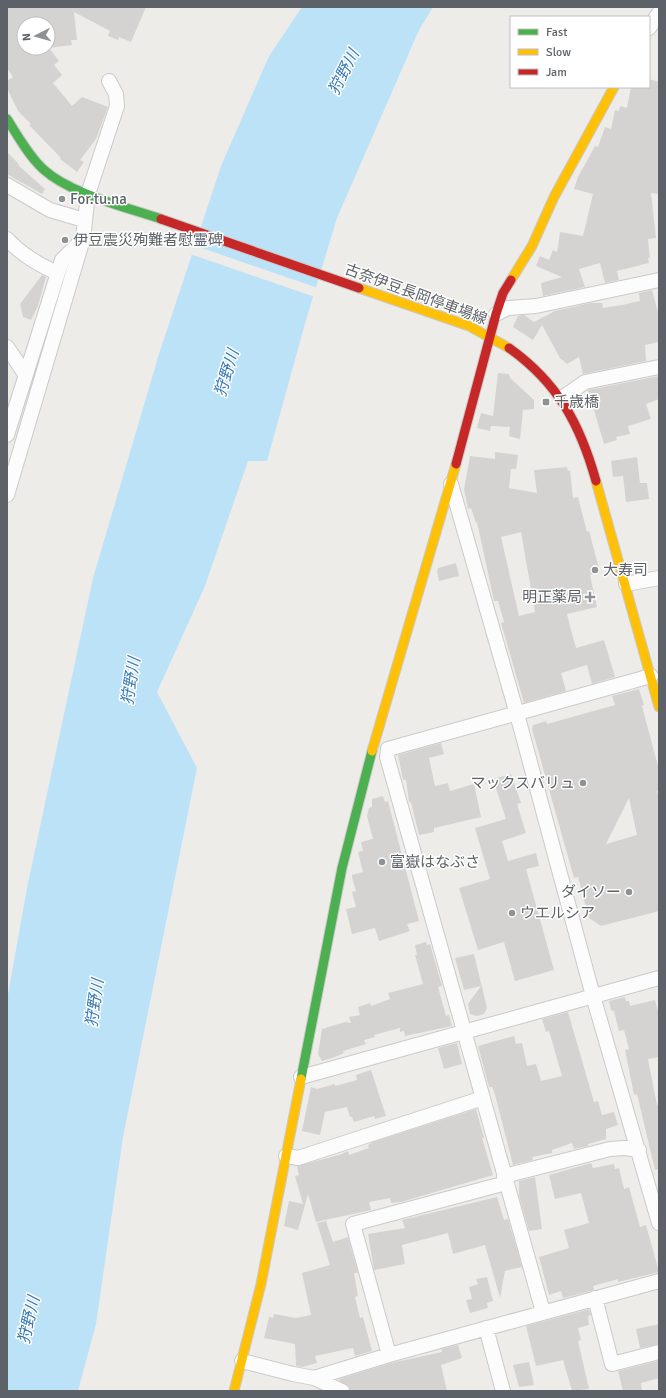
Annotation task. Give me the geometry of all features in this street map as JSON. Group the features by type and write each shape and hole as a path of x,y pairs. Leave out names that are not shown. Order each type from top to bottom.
{"street":[{"path":"650,26 659,13"},
{"path":"7,495 83,239 88,194 118,106 116,94 109,81"},
{"path":"234,1391 261,1284 342,868 373,747 451,482 496,314 503,293 532,246 554,197 613,88"},
{"name":"古奈伊豆長岡停車場線","path":"7,119 25,148 40,165 59,181 88,194 469,326 509,347 541,373 562,398 580,432 587,450 626,584 659,707"},
{"path":"7,185 50,210 84,220"},
{"path":"7,239 25,256 37,264 57,273"},
{"path":"7,434 62,260 83,239"},
{"path":"496,314 508,308 536,306 659,280"},
{"path":"7,347 25,374"},
{"path":"562,398 585,382 659,367"},
{"path":"451,482 517,714 593,996 659,1223"},
{"path":"626,584 659,578"},
{"path":"543,1312 387,757 388,749 651,676"},
{"path":"301,1077 659,978"},
{"path":"286,1156 298,1158 483,1098"},
{"path":"389,1355 353,1224 610,1150 625,1148 639,1150"},
{"path":"314,1378 389,1355 659,1281"},
{"path":"595,1298 612,1364 659,1352"},
{"path":"486,1328 503,1391"},
{"path":"242,1361 314,1378 342,1391"}],"water":[{"name":"狩野川","path":"302,7 433,7 419,30 337,218 306,320 267,461 248,461 205,586 157,692 197,768 123,1137 96,1324 78,1391 7,1391 7,1000 27,888 93,578 159,354 221,166 269,56"}],"pier":[{"path":"193,245 318,288 315,297 190,254"}],"building":[{"path":"7,7 146,7 131,42 119,37 118,40 108,36 110,31 74,12 77,40 71,40 72,45 56,47 56,16 16,16 16,56 55,56 59,61 54,65 62,75 53,83 72,106 82,97 108,107 96,139 80,160 84,162 77,172 60,159 61,158 29,125 31,124 18,111 7,88 7,81 13,77 7,68"},
{"path":"650,79 659,82 659,194 651,193 656,238 648,239 650,258 648,258 649,263 617,271 619,280 605,283 600,263 579,269 585,287 543,296 541,283 562,277 536,266 540,256 549,260 553,250 557,252 560,232 583,236 593,194 574,189 578,177 595,146 598,147 605,127 611,129 615,110 619,111 620,106 627,108 631,88 650,88"},
{"path":"7,152 19,166 45,189 42,194 7,174"},
{"path":"42,275 46,277 38,306 31,320 23,317 20,304"},
{"path":"652,290 659,316 659,342 645,345 646,361 583,374 579,357 567,364 560,358 542,325 533,340 513,327 518,316 524,315 534,322 555,311 590,303 602,303 603,308 622,305 640,301 639,293"},
{"path":"498,373 509,374 510,378 534,400 534,409 523,410 520,439 509,436 510,427 491,426 490,431 477,428 481,413 493,416"},
{"path":"659,376 659,399 646,404 651,419 628,426 630,434 616,437 617,440 604,444 588,390"},
{"path":"495,452 518,455 516,469 511,469 509,488 537,493 534,470 567,467 568,471 570,470 573,498 578,497 587,532 589,531 600,572 590,575 597,607 567,614 576,648 604,640 615,677 592,684 587,665 561,673 566,691 524,703 501,623 504,622 498,601 494,601 477,522 476,523 471,508 468,509 464,489 470,456 495,459","holes":["521,532 535,612 519,616 501,537"]},
{"path":"637,457 640,483 647,483 649,499 626,502 623,476 613,477 611,461"},
{"path":"456,563 459,576 439,581 437,571 438,568"},
{"path":"639,689 659,770 659,790 657,791 659,799 659,911 601,926 589,918 578,877 574,878 532,729 533,725 546,721 547,724 615,705 612,696","holes":["629,798 637,835 606,844"]},
{"path":"441,743 444,754 429,758 435,786 448,783 450,791 474,784 481,817 434,828 434,832 419,835 411,802 409,802 406,780 403,780 398,755"},
{"path":"511,774 521,803 517,804 526,833 502,841 508,861 536,853 539,866 526,869 554,970 515,981 504,942 478,950 459,888 490,879 475,828 506,819 493,779"},
{"name":"富嶽はなぶさ","path":"383,796 385,802 388,801 419,921 407,924 410,931 379,941 375,928 352,934 346,909 356,907 352,892 356,891 352,875 363,872 358,852 363,851 361,842 373,839 367,816 369,808 372,807 372,799"},
{"path":"426,942 427,945 430,944 442,986 438,987 446,1016 449,1015 452,1026 405,1036 404,1031 400,1032 400,1028 374,1035 375,1037 364,1040 366,1044 343,1051 344,1053 322,1061 318,1054 322,1029 345,1022 351,1023 349,1017 360,1015 358,1007 370,1003 371,1006 390,999 388,993 423,984 415,955 417,955 415,945"},
{"path":"474,954 487,1008 484,1014 477,1016 470,1014 468,1004 481,986 464,990 455,958"},
{"path":"625,997 626,1001 629,1001 630,1006 655,1000 659,1015 659,1057 648,1059 657,1105 659,1104 659,1169 655,1170 637,1094 634,1095 625,1050 629,1049 624,1030 619,1031 614,1011 611,1010 609,1001"},
{"path":"568,1012 594,1102 598,1101 602,1115 614,1112 618,1125 606,1129 606,1139 588,1144 588,1146 574,1149 572,1143 552,1150 552,1153 532,1157 533,1160 513,1165 494,1091 492,1087 489,1087 478,1046 514,1036 516,1044 522,1043 527,1066 536,1064 541,1081 562,1076 549,1031 546,1032 542,1019"},
{"path":"457,1043 462,1064 444,1069 438,1048"},
{"path":"371,1070 386,1116 375,1119 374,1116 354,1122 352,1117 350,1117 347,1107 325,1112 320,1135 302,1131 311,1087 317,1089 357,1080 356,1075"},
{"path":"476,1109 484,1138 482,1138 493,1175 401,1202 391,1203 390,1198 369,1202 371,1210 316,1222 308,1194 298,1230 284,1226 289,1201 303,1204 295,1176 299,1175 297,1166 339,1155 348,1151 349,1155 369,1148 368,1145 373,1142"},
{"path":"591,1163 593,1168 614,1164 615,1169 619,1168 624,1189 629,1187 640,1227 646,1225 659,1272 618,1282 618,1279 593,1286 594,1290 563,1298 561,1291 549,1295 539,1257 569,1248 564,1230 589,1223 581,1193 555,1199 549,1175"},
{"path":"535,1177 542,1229 529,1231 519,1196 519,1181"},
{"path":"497,1197 504,1220 508,1219 522,1267 505,1271 500,1298 485,1245 453,1254 448,1233 402,1245 405,1264 374,1270 368,1234 405,1228 402,1220"},
{"path":"326,1221 333,1242 348,1237 358,1273 354,1273 358,1296 355,1297 360,1318 363,1317 372,1351 355,1356 353,1348 315,1356 317,1363 302,1367 296,1366 295,1344 264,1338 269,1317 273,1318 274,1314 296,1318 311,1315 302,1273 330,1265 317,1223"},
{"path":"487,1277 493,1301 487,1303 488,1308 470,1313 466,1300 472,1299 469,1287 478,1284 476,1279"},
{"path":"589,1309 591,1315 588,1316 589,1325 578,1328 581,1340 578,1341 589,1389 572,1391 563,1360 536,1366 526,1326"},
{"path":"659,1324 659,1344 640,1348 636,1329"},
{"path":"458,1345 462,1358 441,1365 447,1391 350,1391 349,1386 339,1379 391,1363 442,1352 442,1349"},
{"path":"658,1361 659,1378 641,1383 642,1391 623,1391 618,1371"},
{"path":"529,1362 534,1385 519,1387 513,1365"}],"traffic: fast":[{"path":"7,119 33,158 54,178 83,193 161,219"},
{"path":"301,1079 342,868 372,751"}],"traffic: slow":[{"path":"511,280 532,246 554,197 613,88"},
{"path":"359,288 469,326 509,348"},
{"path":"372,751 456,464"},
{"path":"596,481 659,707"},
{"path":"234,1391 261,1284 301,1079"}],"traffic: jam":[{"path":"161,219 359,288"},
{"path":"456,464 496,314 503,293 511,280"},
{"path":"509,348 526,361 541,376 554,390 565,406 583,441 596,481"}],"place":[{"name":"For.tu.na","path":"62,199"},
{"name":"伊豆震災殉難者慰霊碑","path":"65,240"},
{"name":"千歳橋","path":"546,402"},
{"name":"大寿司","path":"595,570"},
{"name":"明正薬局","path":"590,597"},
{"name":"マックスバリュ","path":"583,783"},
{"name":"富嶽はなぶさ","path":"382,862"},
{"name":"ダイソー","path":"629,892"},
{"name":"ウエルシア","path":"512,913"}]}
